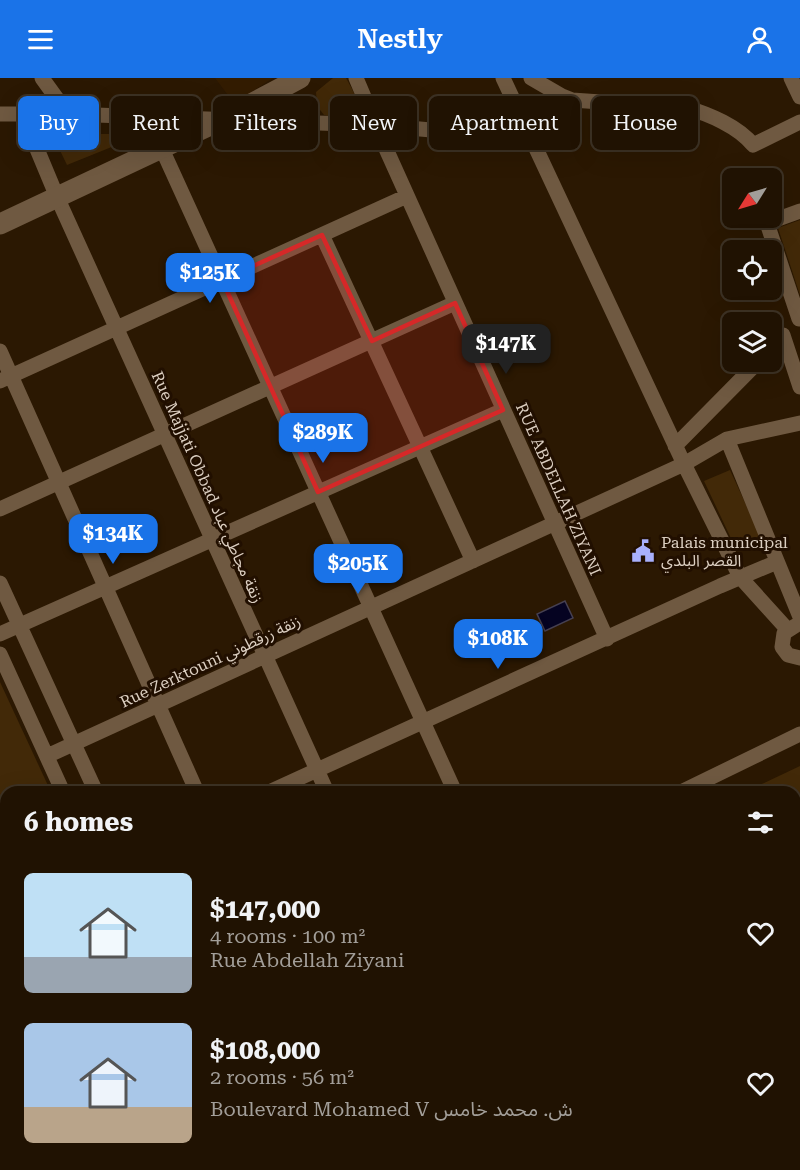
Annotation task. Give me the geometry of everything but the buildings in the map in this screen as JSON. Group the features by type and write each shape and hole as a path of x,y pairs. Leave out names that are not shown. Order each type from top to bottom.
{"main road":[{"path":"267,96 300,78"},
{"path":"0,224 160,150"}],"street":[{"path":"42,78 55,96"},
{"name":"RUE ABDELLAH ZIYANI","path":"356,78 363,96"},
{"path":"503,78 512,96"},
{"path":"531,78 572,100 694,110 746,135 753,145 800,122"},
{"path":"791,78 800,97"},
{"path":"0,114 18,113"},
{"path":"99,115 213,120"},
{"name":"Rue Majjati Obbad زنقة مجاطي عباد","path":"37,150 324,786"},
{"path":"162,150 452,786"},
{"name":"RUE ABDELLAH ZIYANI","path":"386,150 606,639"},
{"path":"537,150 675,446 740,578 794,628 782,637 782,647 788,655 800,657"},
{"path":"6,379 407,196"},
{"path":"800,211 767,223 799,319 783,335 800,387"},
{"path":"322,235 473,561"},
{"path":"0,509 455,303"},
{"path":"0,351 6,379 59,483 194,786"},
{"path":"675,446 748,372"},
{"path":"0,634 503,410"},
{"name":"Rue Zerktouni زنقة زرقطوني","path":"47,756 684,464 727,439 800,423"},
{"path":"727,439 800,617"},
{"path":"282,786 777,562"},
{"path":"0,583 93,786"},
{"path":"0,654 60,786"},
{"path":"693,786 800,734"}],"highlighted area":[{"path":"322,235 372,341 455,303 503,410 318,492 222,280"}],"shaded area":[{"path":"215,78 273,78 245,96 229,96"},
{"path":"333,78 346,78 355,96 330,96 330,116 324,115 318,107 316,92"},
{"path":"99,134 111,134 111,147 67,165 60,150 99,150"},
{"path":"800,220 800,295 778,228"},
{"path":"730,470 761,537 736,549 704,481"},
{"path":"0,682 48,786 0,786"},
{"path":"800,766 800,786 758,786"}],"water":[{"path":"565,601 573,618 545,631 537,614"}],"place":[{"name":"Palais municipal القصر البلدي","path":"643,551"}]}
